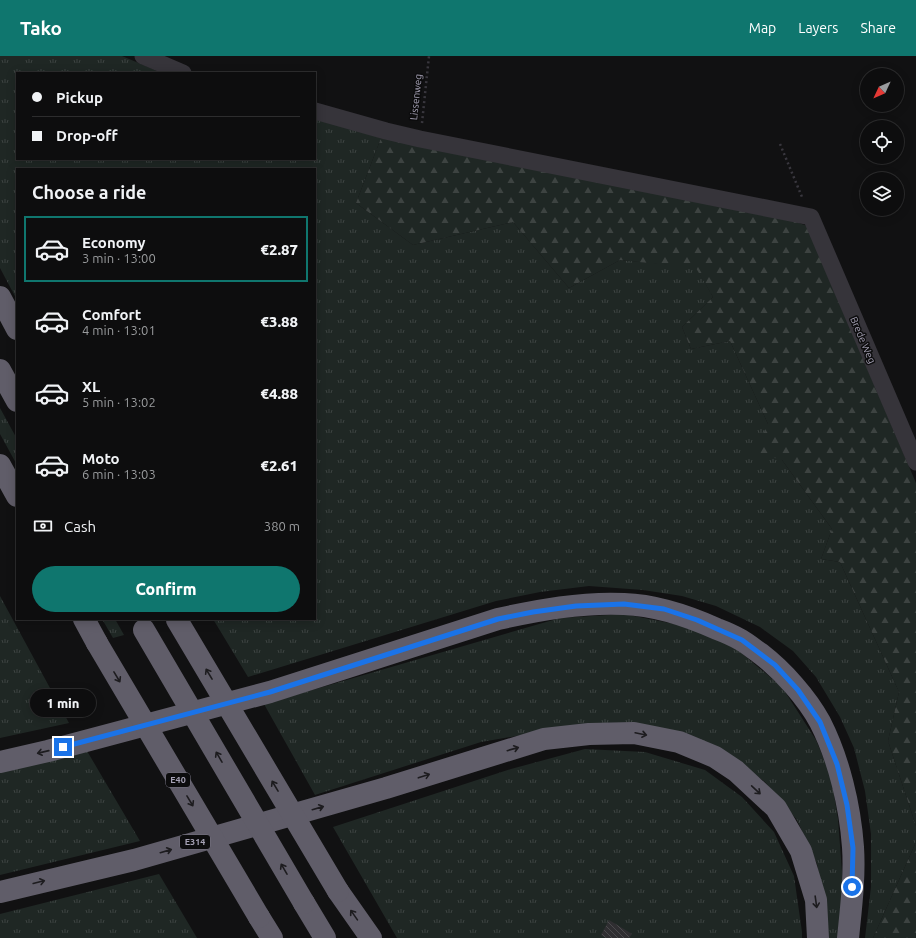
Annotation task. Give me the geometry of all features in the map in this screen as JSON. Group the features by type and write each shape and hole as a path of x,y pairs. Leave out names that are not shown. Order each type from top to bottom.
{"highway":[{"path":"0,298 16,327"},
{"path":"0,370 16,398"},
{"path":"0,465 16,494"},
{"path":"0,762 48,751 270,692 498,619 576,606 624,604 664,609 697,620 742,640 775,665 798,690 820,722 837,764 847,805 853,848 852,900 848,938"},
{"name":"E40","path":"85,620 272,938"},
{"path":"177,620 338,892 371,938"},
{"path":"141,624 326,938"},
{"name":"E314","path":"0,892 134,860 386,788 544,740 589,734 634,733 679,742 715,757 736,771 776,808 801,851 816,900 818,938"}],"street":[{"path":"143,56 181,72"},
{"path":"316,111 420,139 811,217"},
{"name":"Brede Weg","path":"811,217 916,462"}],"path":[{"name":"Lissenweg","path":"420,139 429,56"},
{"path":"780,144 811,217"}],"green space":[{"path":"0,56 122,56 160,72 16,72 16,160 316,160 316,118 381,138 356,203 413,245 513,222 569,288 620,260 696,267 713,297 682,327 691,349 730,341 768,424 782,460 832,529 821,559 840,562 899,692 888,741 916,826 916,842 873,938 865,938 871,887 871,834 865,791 854,748 840,717 816,677 793,651 760,627 716,606 682,596 643,590 589,586 540,592 496,601 248,677 214,620 316,620 316,168 16,168 16,298 0,268"},
{"path":"381,138 796,222 810,227 823,265 916,483 916,826 888,741 899,692 840,562 821,559 832,529 782,460 754,452 768,424 730,341 691,349 682,327 713,297 696,268 620,260 569,288 513,222 413,245 356,203"},
{"path":"0,408 16,437 16,463 0,434"},
{"path":"0,596 69,723 0,738"},
{"path":"624,614 690,627 732,645 782,687 816,740 831,776 838,819 843,885 838,938 826,938 825,909 817,864 797,820 765,782 723,751 563,728 481,742 315,795 264,704 560,618"},
{"path":"103,620 116,620 124,635 113,638"},
{"path":"585,749 645,752 705,770 742,797 774,832 794,876 802,938 397,938 333,827 511,769"},
{"path":"87,751 140,841 0,875 0,772"},
{"path":"916,842 916,938 873,938"},
{"path":"159,874 197,938 0,938 0,914"}],"building":[{"path":"609,920 632,934 629,938 606,938 601,935"}],"route":[{"path":"63,747 270,692 498,619 576,606 624,604 664,609 697,620 742,640 775,665 798,690 820,722 837,764 847,805 853,848 852,887"}]}
